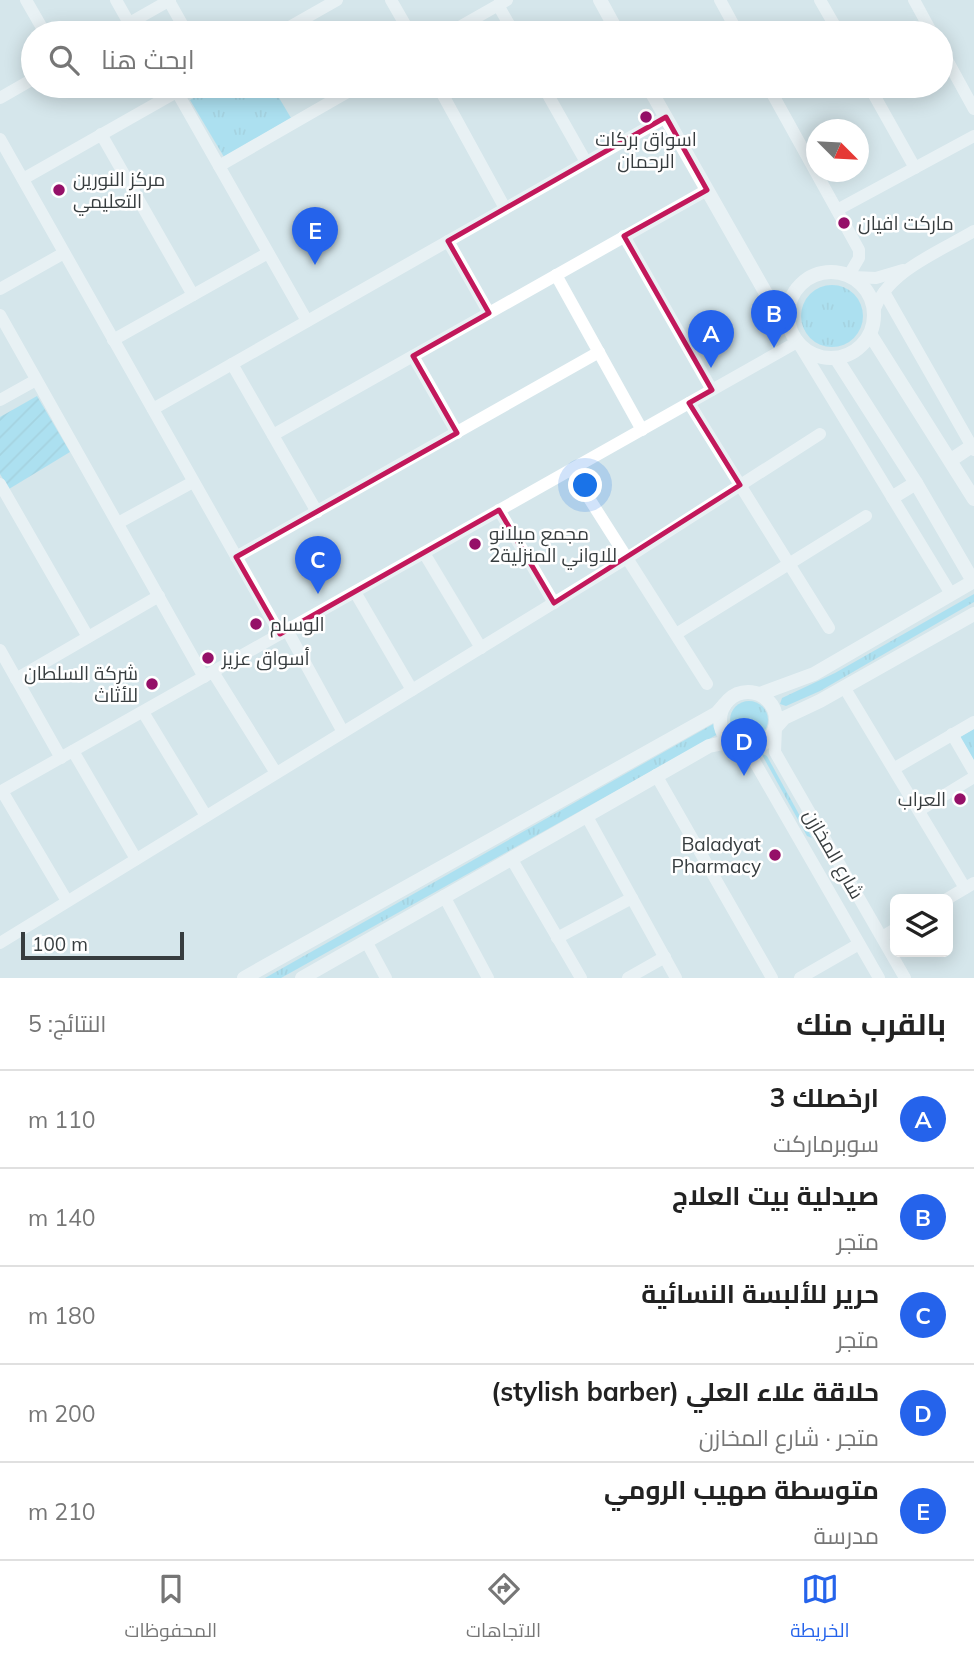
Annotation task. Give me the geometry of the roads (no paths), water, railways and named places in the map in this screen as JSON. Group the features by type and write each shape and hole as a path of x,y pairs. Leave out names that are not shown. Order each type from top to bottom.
{"main road":[{"path":"600,0 611,21"},
{"path":"655,98 772,304 787,319 799,344 823,358 850,354 870,334 874,312 870,296 851,276 822,272 806,279 789,301 787,319"},
{"path":"870,334 974,499"},
{"path":"244,978 717,713 741,692 760,694 814,674 973,581 916,483 836,358"},
{"path":"951,460 973,448"},
{"path":"893,497 916,483"},
{"path":"302,978 716,743 757,747 765,743 784,718 974,614"},
{"path":"760,694 774,708 776,727"},
{"path":"725,704 720,723 730,741 738,746"}],"street":[{"path":"26,0 38,21"},
{"path":"117,0 128,21"},
{"path":"132,21 169,0 180,21"},
{"path":"300,21 337,0"},
{"path":"391,0 403,21"},
{"path":"720,0 731,21"},
{"path":"820,0 832,21"},
{"path":"914,0 925,21"},
{"path":"470,21 503,2 510,21"},
{"path":"953,71 974,109"},
{"path":"0,98 21,86"},
{"path":"23,179 166,98"},
{"path":"186,98 219,166 307,321"},
{"path":"219,166 337,98"},
{"path":"445,98 505,208"},
{"path":"550,98 586,162"},
{"path":"775,98 860,253 851,276 885,277 917,265"},
{"path":"876,98 915,168"},
{"path":"153,409 666,117"},
{"path":"101,134 193,295"},
{"path":"837,210 974,136"},
{"path":"0,139 236,558 343,732"},
{"path":"273,435 707,190"},
{"path":"874,312 884,292 917,265 974,231"},
{"path":"624,236 712,390"},
{"path":"448,241 489,313"},
{"path":"0,289 64,253"},
{"path":"113,340 268,253"},
{"path":"556,275 642,430"},
{"path":"884,292 973,448"},
{"path":"0,315 159,596 276,773"},
{"path":"67,901 1,792 712,390 799,344 951,594"},
{"path":"236,558 599,352"},
{"path":"413,356 457,433"},
{"path":"232,364 317,512"},
{"path":"0,400 36,380"},
{"path":"689,403 829,628"},
{"path":"0,943 627,558 820,433"},
{"path":"571,470 708,684"},
{"path":"118,523 193,482"},
{"path":"0,484 88,637"},
{"path":"499,510 554,603"},
{"path":"676,634 866,516"},
{"path":"424,553 481,648"},
{"path":"355,592 412,690"},
{"path":"16,679 159,596"},
{"path":"0,650 61,758"},
{"path":"844,687 970,886 953,896"},
{"path":"143,712 206,816"},
{"path":"895,768 974,722"},
{"name":"شارع المخازن","path":"776,727 775,752 905,978"},
{"path":"920,810 974,775 952,734"},
{"name":"شارع المخازن","path":"738,746 753,759 879,978"},
{"path":"73,751 136,859"},
{"path":"656,775 772,978"},
{"path":"586,815 676,978"},
{"path":"801,842 811,842 821,832"},
{"path":"810,858 820,848 830,847"},
{"path":"511,858 581,978"},
{"path":"444,896 488,978"},
{"path":"558,938 632,898"},
{"path":"882,937 890,932"},
{"path":"366,941 386,978"},
{"path":"800,978 859,944"},
{"path":"628,978 666,957"}],"place":[{"name":"اسواق بركات الرحمان","path":"646,117"},
{"name":"مركز النورين التعليمي","path":"59,190"},
{"name":"ماركت افيان","path":"844,223"},
{"name":"متوسطة صهيب الرومي","path":"315,265"},
{"name":"صيدلية بيت العلاج","path":"774,348"},
{"name":"ارخصلك 3","path":"711,368"},
{"name":"مجمع ميلانو للاواني المنزلية2","path":"475,544"},
{"name":"حرير للألبسة النسائية","path":"318,594"},
{"name":"الوسام","path":"256,624"},
{"name":"أسواق عزيز","path":"208,658"},
{"name":"شركة السلطان للأثاث","path":"152,684"},
{"name":"حلاقة علاء العلي (stylish barber)","path":"744,776"},
{"name":"العراب","path":"960,799"},
{"name":"Baladyat Pharmacy","path":"775,855"}]}
